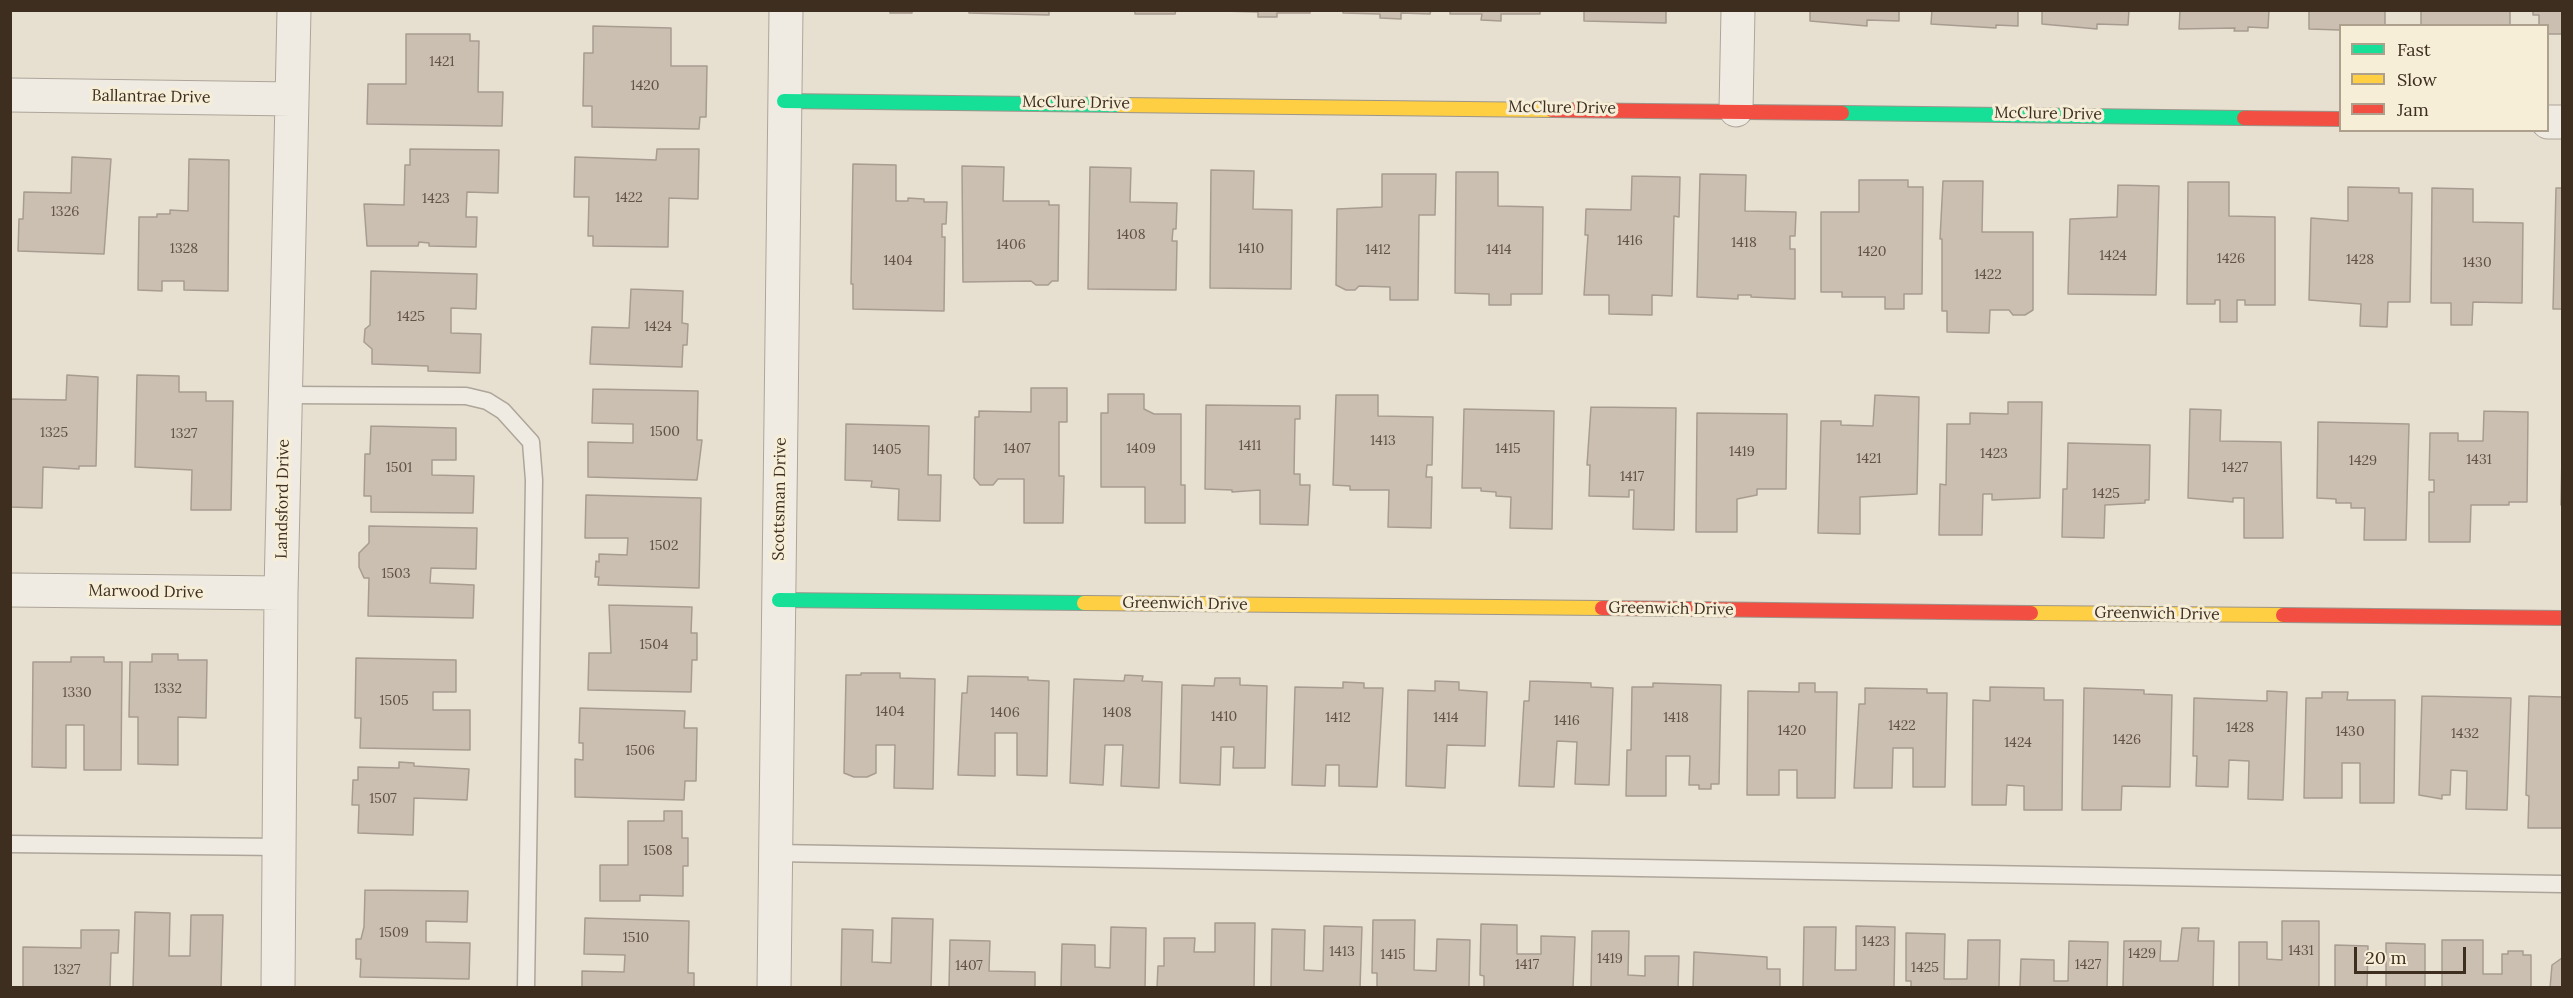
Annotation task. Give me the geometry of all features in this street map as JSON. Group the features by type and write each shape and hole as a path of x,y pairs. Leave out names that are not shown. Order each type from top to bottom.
{"street":[{"name":"Landsford Drive","path":"278,987 281,593 294,10"},
{"name":"Scottsman Drive","path":"774,987 786,10"},
{"path":"1736,110 1738,10"},
{"name":"Ballantrae Drive","path":"10,95 292,99"},
{"name":"McClure Drive","path":"784,101 1736,110 2339,119"},
{"name":"Marwood Drive","path":"10,590 281,593"},
{"name":"Greenwich Drive","path":"779,600 2562,618"}],"lane":[{"path":"286,395 466,396 488,401 503,411 531,442 534,480 526,987"},
{"path":"10,844 279,847"},
{"path":"776,853 2562,884"}],"building":[{"path":"890,10 912,10 912,13 890,13"},
{"path":"969,10 1049,10 1049,15 969,13"},
{"path":"1135,10 1176,10 1175,14 1135,14"},
{"path":"1310,10 1310,13 1277,13 1277,17 1258,17 1258,12 1221,11"},
{"path":"1343,10 1431,10 1430,14 1401,13 1401,19 1380,18 1380,14 1343,13"},
{"path":"1450,10 1540,10 1540,14 1501,14 1501,21 1481,20 1482,14 1450,14"},
{"path":"1584,10 1666,10 1666,23 1584,21"},
{"path":"1810,10 1899,10 1899,21 1867,20 1867,26 1810,21"},
{"path":"1932,10 2018,10 2018,26 1996,25 1996,28 1931,24"},
{"path":"2042,10 2129,10 2128,25 2097,24 2097,29 2042,24"},
{"path":"2180,10 2269,10 2268,28 2248,27 2248,31 2234,31 2235,28 2179,29"},
{"path":"2385,10 2385,24 2339,24 2339,30 2309,29 2309,11 2302,11"},
{"path":"2421,10 2510,10 2510,24 2421,24"},
{"path":"2533,10 2562,10 2562,34 2549,34 2549,24 2539,24 2539,15 2533,15"},
{"path":"593,26 671,28 671,66 707,66 706,117 700,117 699,129 592,127 592,106 583,106 584,53 593,53"},
{"path":"406,34 470,34 470,41 479,41 478,92 503,92 502,126 367,124 368,84 406,84"},
{"path":"410,149 499,150 498,193 467,192 466,217 477,217 476,247 429,246 429,243 419,242 418,246 367,246 364,204 404,205 405,165 410,165"},
{"path":"657,149 699,149 698,199 669,198 668,247 593,246 593,236 588,236 589,197 574,197 575,157 656,160"},
{"path":"72,157 111,159 104,254 18,251 19,219 23,219 24,192 71,193"},
{"path":"189,159 229,160 228,291 184,290 184,281 162,281 162,291 138,290 139,217 157,217 157,214 170,214 170,210 188,211"},
{"path":"853,164 896,165 896,201 908,201 908,198 924,199 924,202 947,202 946,224 942,224 942,237 945,237 944,311 853,309 853,284 851,284"},
{"path":"962,166 1004,167 1003,201 1049,201 1049,205 1059,205 1058,281 1052,281 1048,285 1036,285 1031,281 963,282"},
{"path":"1090,167 1131,168 1130,202 1177,203 1176,229 1173,229 1172,241 1177,241 1176,290 1088,289"},
{"path":"1211,170 1254,171 1253,209 1292,210 1291,289 1210,288"},
{"path":"1456,172 1498,172 1498,206 1543,207 1542,294 1511,294 1511,305 1489,305 1489,294 1455,293"},
{"path":"1382,174 1436,174 1435,215 1419,215 1418,300 1390,300 1390,287 1359,286 1355,290 1346,290 1336,285 1337,209 1382,207"},
{"path":"1700,174 1746,175 1745,211 1796,212 1795,236 1790,236 1790,249 1795,249 1795,299 1751,297 1751,295 1738,295 1738,299 1697,297"},
{"path":"1632,176 1680,177 1679,217 1674,216 1672,296 1652,295 1652,315 1609,314 1609,295 1584,295 1588,235 1585,235 1586,209 1631,210"},
{"path":"1859,180 1908,180 1908,187 1923,187 1922,294 1904,294 1904,309 1885,309 1885,297 1842,297 1842,292 1821,292 1821,212 1859,212"},
{"path":"1943,181 1983,181 1982,232 2033,232 2033,310 2025,315 2013,315 2009,310 1990,310 1989,333 1947,332 1947,311 1942,311 1942,239 1940,239"},
{"path":"2188,182 2229,182 2229,216 2275,217 2275,305 2245,305 2245,300 2237,300 2237,322 2220,322 2220,300 2215,300 2215,304 2187,304"},
{"path":"2118,185 2159,186 2156,295 2068,294 2070,219 2117,217"},
{"path":"2348,187 2399,188 2399,193 2412,193 2410,302 2388,302 2387,327 2360,326 2361,304 2309,300 2311,218 2348,221"},
{"path":"2432,188 2473,189 2473,222 2523,223 2522,303 2473,302 2472,325 2451,325 2451,303 2431,303"},
{"path":"2556,188 2562,188 2562,309 2553,309"},
{"path":"371,271 477,274 476,309 451,308 451,333 481,334 480,373 428,371 428,366 372,364 372,349 364,342 365,329 370,325"},
{"path":"631,289 683,291 682,323 688,324 687,345 683,345 682,367 590,364 592,327 629,328"},
{"path":"67,375 98,377 96,466 79,466 79,469 43,467 42,508 10,507 10,399 66,400"},
{"path":"137,375 179,376 179,392 206,392 206,401 233,401 231,510 191,510 192,470 135,467"},
{"path":"1031,388 1067,388 1067,422 1059,422 1059,476 1064,476 1063,523 1024,523 1024,479 998,479 993,485 980,485 974,478 975,417 979,417 979,411 1031,412"},
{"path":"593,389 698,391 697,440 702,440 697,480 588,477 588,442 633,443 633,424 592,423"},
{"path":"1108,394 1144,394 1144,409 1154,414 1181,414 1181,485 1185,485 1185,523 1145,523 1145,487 1101,487 1101,413 1108,413"},
{"path":"1336,395 1378,395 1378,416 1433,417 1432,465 1427,465 1426,477 1432,477 1431,528 1388,527 1389,490 1350,490 1350,486 1333,485"},
{"path":"1875,395 1919,397 1917,494 1860,497 1860,534 1818,533 1821,421 1841,421 1841,425 1873,426"},
{"path":"2008,402 2042,402 2040,498 1992,500 1992,494 1983,494 1982,535 1939,535 1940,484 1946,485 1947,424 1970,424 1970,413 2008,414"},
{"path":"1206,405 1300,406 1300,419 1295,419 1294,474 1300,474 1300,485 1310,485 1308,525 1260,524 1260,490 1232,492 1232,490 1205,489"},
{"path":"1591,407 1676,408 1674,530 1633,529 1634,490 1629,490 1629,497 1589,496 1590,465 1587,465"},
{"path":"1464,409 1554,411 1552,529 1510,528 1511,497 1496,496 1496,492 1481,491 1481,488 1462,488"},
{"path":"2190,409 2221,410 2220,441 2281,442 2283,538 2244,538 2244,498 2233,498 2233,502 2188,498"},
{"path":"2484,411 2528,412 2527,502 2509,502 2509,505 2471,505 2470,542 2429,542 2429,492 2434,492 2434,480 2429,480 2430,433 2458,433 2458,441 2483,441"},
{"path":"1697,413 1787,414 1786,489 1757,489 1757,495 1737,499 1737,532 1696,532"},
{"path":"2318,422 2409,424 2406,540 2364,540 2365,508 2351,508 2351,503 2336,503 2336,499 2317,498"},
{"path":"846,424 929,426 928,475 941,475 940,521 898,520 899,489 871,487 872,481 845,480"},
{"path":"371,426 456,428 456,460 432,460 432,475 474,476 473,513 371,512 371,496 364,496 365,454 370,454"},
{"path":"2068,443 2150,445 2149,500 2145,500 2145,503 2105,505 2104,538 2062,537 2063,489 2067,489"},
{"path":"2562,453 2562,505 2561,505"},
{"path":"586,495 701,498 699,588 598,585 599,577 595,577 599,554 627,555 628,538 585,538"},
{"path":"369,526 477,528 476,569 431,568 430,583 474,585 473,618 368,616 369,578 364,578 359,567 359,553 369,543"},
{"path":"609,605 692,607 691,633 697,633 697,660 692,660 691,692 588,690 589,653 611,653"},
{"path":"152,654 178,654 178,660 207,660 206,718 178,717 178,765 138,764 138,717 129,717 130,662 152,662"},
{"path":"71,657 104,657 104,662 122,662 121,770 84,770 84,725 66,725 66,768 32,767 33,662 71,662"},
{"path":"356,658 456,660 456,692 433,692 433,710 470,710 470,750 360,748 361,718 355,718"},
{"path":"861,673 900,673 900,678 935,679 933,789 894,788 895,745 876,745 876,773 867,777 854,777 844,773 846,675 861,675"},
{"path":"1125,675 1143,676 1142,681 1162,682 1159,788 1121,786 1123,745 1105,745 1103,785 1070,783 1074,679 1124,681"},
{"path":"968,676 1028,677 1028,680 1049,681 1047,776 1017,775 1017,733 995,733 995,776 958,775 962,693 967,693"},
{"path":"1215,678 1240,678 1240,685 1267,686 1265,768 1233,768 1234,747 1221,747 1220,785 1180,783 1182,685 1214,686"},
{"path":"1435,681 1459,682 1459,690 1487,692 1485,746 1447,745 1445,788 1406,786 1408,690 1435,691"},
{"path":"1530,681 1591,683 1591,687 1613,688 1609,785 1575,784 1577,742 1557,741 1554,787 1519,786 1524,701 1529,701"},
{"path":"1343,682 1364,683 1364,688 1383,688 1377,787 1339,786 1339,765 1326,765 1325,786 1292,785 1295,687 1343,688"},
{"path":"1653,683 1721,685 1719,784 1711,784 1711,789 1699,789 1699,785 1689,785 1690,756 1666,756 1666,796 1626,796 1627,750 1631,750 1632,687 1653,687"},
{"path":"1799,683 1815,683 1815,692 1837,692 1835,798 1797,798 1797,770 1779,770 1779,795 1747,795 1748,691 1799,692"},
{"path":"1990,687 2044,688 2044,700 2063,700 2062,810 2024,810 2024,786 2007,785 2006,805 1972,805 1973,700 1990,701"},
{"path":"1865,688 1927,689 1927,693 1947,693 1945,787 1913,787 1913,748 1893,748 1892,788 1854,788 1859,704 1865,704"},
{"path":"2084,688 2144,690 2144,694 2172,695 2170,787 2122,786 2121,810 2082,810"},
{"path":"2267,691 2287,692 2283,800 2248,799 2249,761 2229,760 2228,787 2196,786 2197,756 2193,756 2194,698 2267,701"},
{"path":"2322,692 2348,692 2347,700 2395,700 2394,803 2360,803 2360,763 2342,763 2342,798 2304,798 2306,698 2322,698"},
{"path":"2422,696 2511,698 2507,810 2466,809 2467,771 2451,770 2450,795 2442,795 2442,799 2419,795"},
{"path":"2529,696 2562,697 2562,828 2528,828 2529,796 2526,795"},
{"path":"580,708 685,711 684,728 697,728 696,781 685,781 684,800 575,797 575,759 583,760 583,743 579,743"},
{"path":"399,762 414,763 414,766 469,769 467,800 414,798 413,835 358,833 359,805 352,805 353,780 358,780 358,767 399,768"},
{"path":"664,811 682,811 682,838 688,838 688,866 683,866 683,896 640,895 640,901 600,901 600,865 628,865 628,821 664,821"},
{"path":"365,890 468,891 467,922 426,921 426,942 470,943 469,979 360,977 361,959 356,959 356,939 361,939 364,927"},
{"path":"135,912 170,913 169,956 190,956 191,915 223,915 221,988 133,988"},
{"path":"585,918 689,921 688,973 694,973 694,988 582,988 582,971 624,972 625,955 584,954"},
{"path":"892,918 933,919 931,988 841,988 842,929 873,930 872,962 891,963"},
{"path":"1373,920 1415,920 1414,970 1436,971 1437,939 1470,940 1469,988 1377,988 1377,973 1372,973"},
{"path":"2282,921 2319,921 2319,988 2239,988 2239,942 2267,942 2267,959 2282,960"},
{"path":"1215,923 1255,923 1254,988 1157,988 1158,966 1164,966 1164,938 1195,938 1194,952 1215,952"},
{"path":"1481,924 1517,925 1517,954 1541,954 1541,936 1575,937 1573,988 1484,988 1484,976 1480,975"},
{"path":"1324,926 1362,927 1360,988 1271,988 1272,929 1305,930 1304,970 1323,971"},
{"path":"1856,926 1895,927 1894,988 1803,988 1804,927 1836,927 1835,970 1856,970"},
{"path":"1111,927 1146,928 1145,988 1061,988 1062,944 1095,945 1095,967 1110,968"},
{"path":"2182,928 2199,928 2198,941 2214,941 2213,988 2123,988 2124,941 2161,941 2160,961 2178,961"},
{"path":"81,930 119,930 118,953 111,953 110,988 23,988 23,947 81,948"},
{"path":"1592,931 1629,931 1628,975 1645,976 1645,956 1679,956 1678,988 1591,988"},
{"path":"1906,933 1945,934 1944,979 1967,979 1968,940 2000,940 1999,988 1911,988 1911,981 1906,981"},
{"path":"950,940 990,941 989,971 1035,972 1035,988 949,988"},
{"path":"2442,940 2483,940 2483,974 2502,974 2502,954 2508,954 2508,951 2523,951 2523,955 2531,955 2531,988 2442,988"},
{"path":"2069,941 2108,942 2107,988 2020,988 2021,959 2054,960 2054,981 2068,981"},
{"path":"2386,943 2425,944 2425,988 2386,988"},
{"path":"2335,945 2368,946 2367,988 2335,988"},
{"path":"1694,952 1767,957 1767,969 1780,969 1780,988 1693,988"},
{"path":"2562,958 2562,988 2550,988 2552,965"}],"traffic: fast":[{"path":"784,101 1120,105"},
{"path":"1842,113 2244,118"},
{"path":"779,600 1084,603"}],"traffic: slow":[{"path":"1120,105 1552,110"},
{"path":"1084,603 1602,608"},
{"path":"2031,613 2283,615"}],"traffic: jam":[{"path":"1552,110 1842,113"},
{"path":"2244,118 2339,119"},
{"path":"1602,608 2031,613"},
{"path":"2283,615 2562,618"}]}
